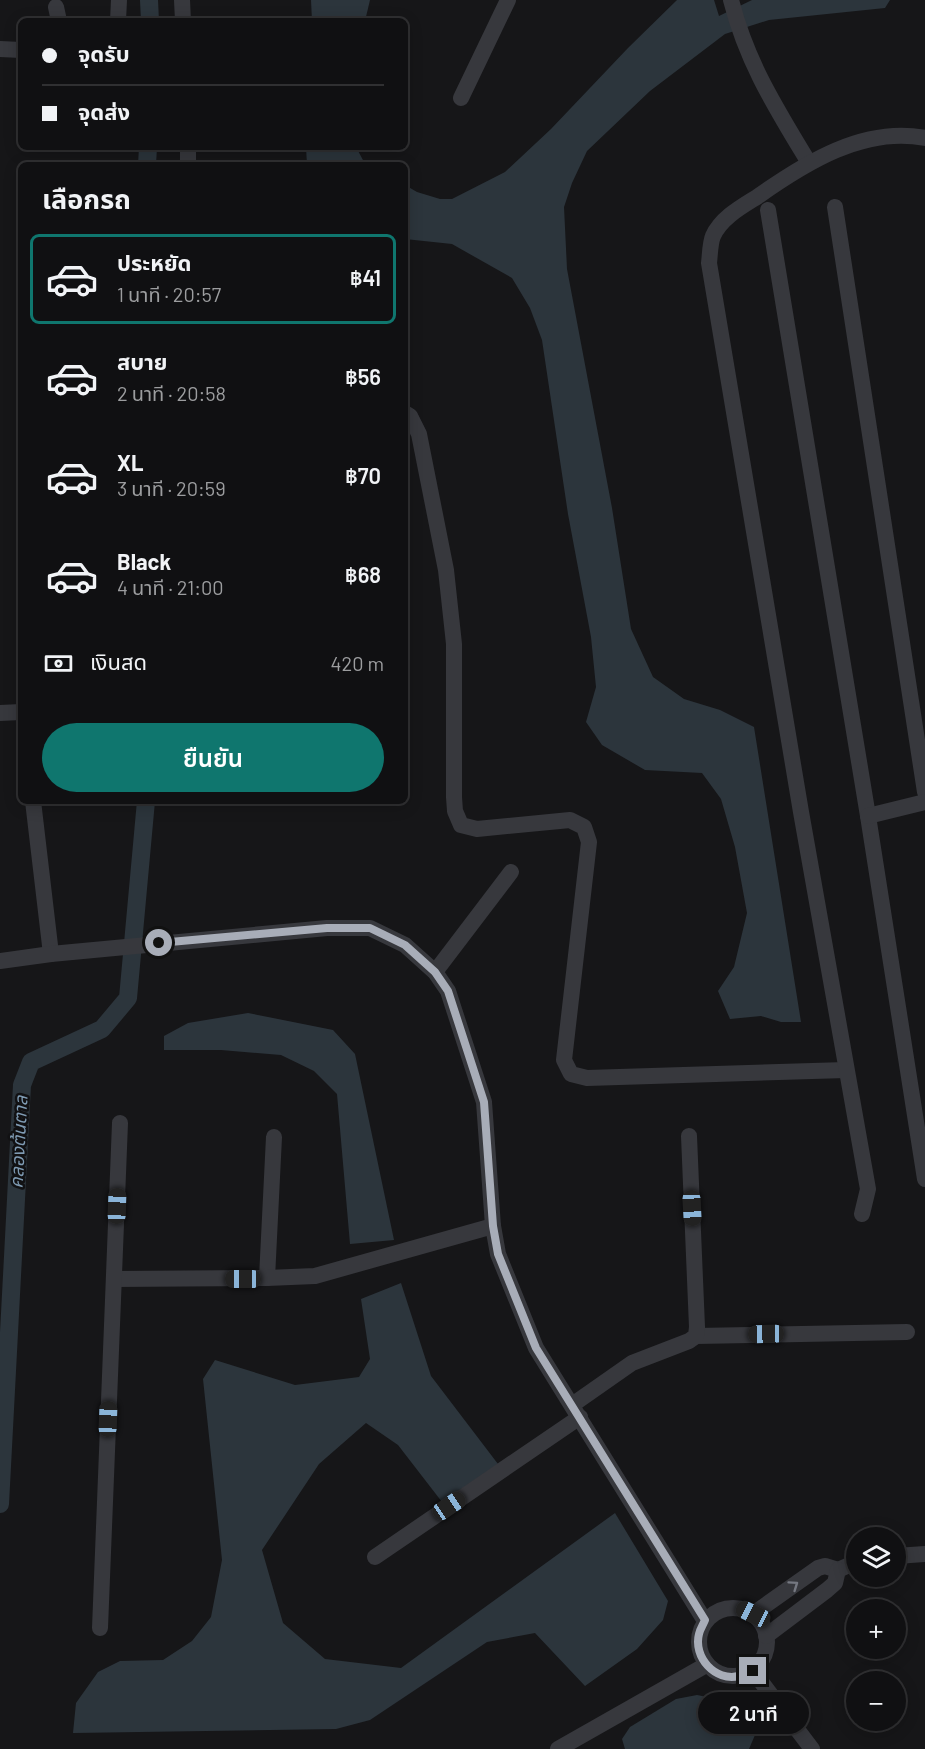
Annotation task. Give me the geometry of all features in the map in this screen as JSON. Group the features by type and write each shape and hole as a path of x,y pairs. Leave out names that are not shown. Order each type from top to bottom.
{"street":[{"path":"118,18 119,0"},
{"path":"182,0 183,18"},
{"path":"461,99 508,0"},
{"path":"731,0 738,27 766,93 809,163"},
{"path":"0,49 18,50"},
{"path":"862,1214 868,1189 710,263 712,237 726,218 809,163 825,154 875,138 896,135 925,138"},
{"path":"835,207 925,792"},
{"path":"768,210 925,1179"},
{"path":"408,415 419,434 446,570 454,644 454,797 458,818 461,825 477,829 570,820 584,827 590,842 564,1060 571,1074 587,1078 846,1070"},
{"path":"0,713 18,712"},
{"path":"868,816 925,802"},
{"path":"33,804 51,954"},
{"path":"435,972 511,872"},
{"path":"0,961 127,946 327,928 370,928 405,945 435,972 448,991 484,1102 493,1226 498,1254 536,1348 705,1620"},
{"path":"100,1628 120,1123"},
{"path":"689,1136 696,1336"},
{"path":"267,1278 274,1137"},
{"path":"114,1279 315,1276 493,1226"},
{"path":"375,1557 576,1411 632,1363 689,1341 696,1336 907,1332"},
{"path":"906,1555 925,1554"},
{"path":"753,1614 818,1568 825,1566 838,1570 846,1567"},
{"path":"766,1636 835,1583 838,1570"},
{"path":"728,1608 741,1609 753,1614 761,1624 766,1636 766,1649 762,1661 753,1671 737,1677 720,1675 706,1665 699,1651 699,1635 705,1620 716,1612 728,1608"},
{"path":"558,1749 706,1665"},
{"path":"753,1671 812,1749"}],"shaded area":[{"path":"311,0 370,0 366,18 312,18"},
{"path":"677,0 714,0 719,16 752,0 890,0 885,8 769,20 725,34 650,91 587,151 564,207 567,269 612,508 631,629 653,677 684,699 720,710 754,727 801,1022 781,1022 761,1016 730,1019 718,991 734,967 747,913 735,847 721,799 702,773 645,770 602,745 586,722 596,687 591,637 568,514 542,340 530,308 512,278 452,244 408,239 408,187 440,199 452,199 505,172 551,129"},
{"path":"306,150 358,150 364,162 307,162"},
{"path":"248,1013 333,1030 355,1054 394,1240 350,1244 337,1094 314,1071 281,1055 221,1050 164,1050 164,1036 188,1023"},
{"path":"401,1283 431,1376 498,1464 442,1502 398,1445 366,1423 319,1464 262,1550 283,1623 325,1659 401,1668 615,1513 668,1601 663,1620 637,1649 585,1686 535,1633 487,1642 370,1720 336,1729 73,1733 76,1703 98,1672 120,1661 163,1660 192,1641 211,1617 222,1560 203,1379 215,1360 295,1385 359,1377 370,1359 361,1299"},
{"path":"697,1695 742,1707 755,1735 749,1749 625,1749 622,1739 630,1727 676,1699"}],"waterway":[{"name":"คลองต้นตาล","path":"149,0 150,18"},
{"name":"คลองต้นตาล","path":"147,162 148,150"},
{"name":"คลองต้นตาล","path":"0,1504 22,1085 31,1062 102,1029 128,998 146,804"}],"route":[{"path":"159,943 327,928 370,928 405,945 435,972 448,991 484,1102 493,1226 498,1254 536,1348 705,1620 699,1635 699,1651 706,1665 720,1675 737,1677 753,1671"}]}
